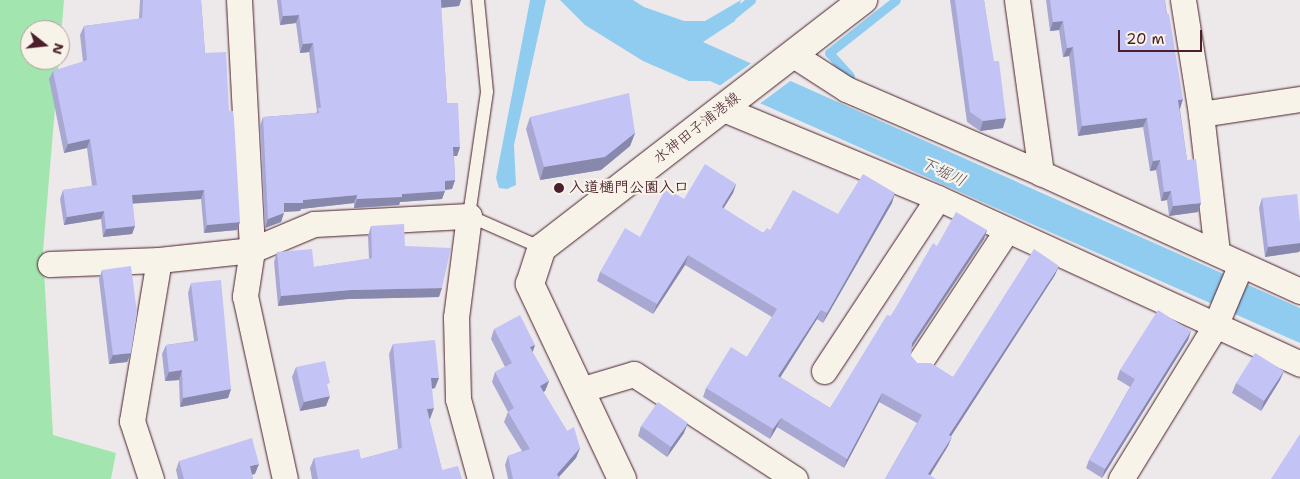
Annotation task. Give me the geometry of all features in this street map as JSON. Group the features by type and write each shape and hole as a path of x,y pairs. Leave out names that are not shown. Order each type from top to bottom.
{"main road":[{"name":"水神田子浦港線","path":"542,248 863,0"},
{"path":"542,248 530,284 622,479"}],"street":[{"path":"239,0 252,250 245,296 285,479"},
{"path":"1018,0 1041,173"},
{"path":"1184,0 1201,114 1217,254"},
{"path":"784,61 1041,173 1300,291"},
{"path":"1201,114 1300,99"},
{"path":"727,104 938,198 1300,364"},
{"path":"824,371 938,198"},
{"path":"50,264 159,260 252,250 314,224 470,216 456,317 458,399 480,479"},
{"path":"921,360 1006,230"},
{"path":"151,479 132,421 159,260"},
{"path":"1121,479 1215,326 1240,264"},
{"path":"580,390 634,374 796,479"}],"lane":[{"path":"478,0 487,92 470,216 542,248"}],"green space":[{"path":"0,0 64,0 62,20 20,20 20,70 58,70 43,251 53,435 116,453 111,479 0,479"}],"water":[{"path":"530,0 546,0 514,145 516,185 507,189 499,188 496,178"},
{"name":"下堀川","path":"560,0 633,0 644,7 684,21 705,21 741,0 735,21 703,42 1300,308 1300,343 710,81 689,81 643,61 585,25"}],"pier":[{"path":"753,62 793,79 758,105 718,87"}],"building":[{"path":"143,0 201,0 205,53 226,52 229,111 233,111 234,119 240,222 207,225 204,190 132,195 135,226 106,229 104,211 67,217 63,190 97,185 90,139 68,144 53,71 70,70 70,66 87,60 84,26 142,18"},
{"path":"281,0 441,0 447,103 458,103 460,147 453,147 455,180 445,181 445,191 402,194 402,197 357,199 357,195 303,200 303,203 284,203 284,213 268,219 263,117 319,113 318,108 321,108 313,43 303,44 299,15 283,16"},
{"path":"955,0 984,0 994,61 999,61 1006,118 983,121 970,112"},
{"path":"1050,0 1165,0 1166,14 1169,14 1183,99 1178,100 1187,160 1196,159 1201,203 1173,206 1171,191 1164,192 1160,160 1153,161 1147,118 1082,126 1073,47 1067,48 1063,21 1053,22"},
{"path":"629,93 635,133 605,157 544,167 530,117"},
{"path":"705,164 736,184 722,207 763,233 767,228 770,230 793,190 838,214 863,174 895,193 827,313 821,310 778,376 830,408 887,315 891,316 933,243 937,246 956,212 987,230 912,343 911,356 917,363 931,363 953,377 1034,249 1059,266 949,435 952,437 928,474 936,479 885,479 922,415 882,393 847,459 781,418 773,429 706,388 731,347 747,357 777,309 688,255 657,304 600,272 625,228 640,237 666,188 684,199"},
{"path":"1297,194 1300,243 1268,247 1262,198"},
{"path":"404,224 405,246 451,248 442,288 351,290 281,296 277,252 312,249 314,267 372,258 371,226"},
{"path":"131,266 137,313 131,353 113,355 102,270"},
{"path":"221,280 231,389 183,398 182,370 169,372 166,345 198,341 191,283"},
{"path":"1158,310 1191,331 1105,469 1089,460 1135,379 1120,370"},
{"path":"520,315 535,345 530,347 549,381 540,386 567,431 574,427 580,448 557,474 560,479 513,479 508,456 530,449 508,412 514,408 495,372 512,363 494,329"},
{"path":"435,340 439,378 431,378 434,408 427,409 442,470 458,466 462,479 318,479 314,458 359,449 361,459 402,448 393,344"},
{"path":"1255,353 1284,371 1264,401 1236,383"},
{"path":"325,361 330,383 327,384 330,396 304,402 296,367"},
{"path":"658,402 688,423 671,447 641,426"},
{"path":"1300,434 1300,479 1271,479"},
{"path":"252,438 259,464 250,466 253,479 184,479 179,461"}],"waterway":[{"path":"730,17 751,0"},
{"path":"850,76 829,53 896,0"}],"place":[{"name":"入道樋門公園入口","path":"559,188"}]}
